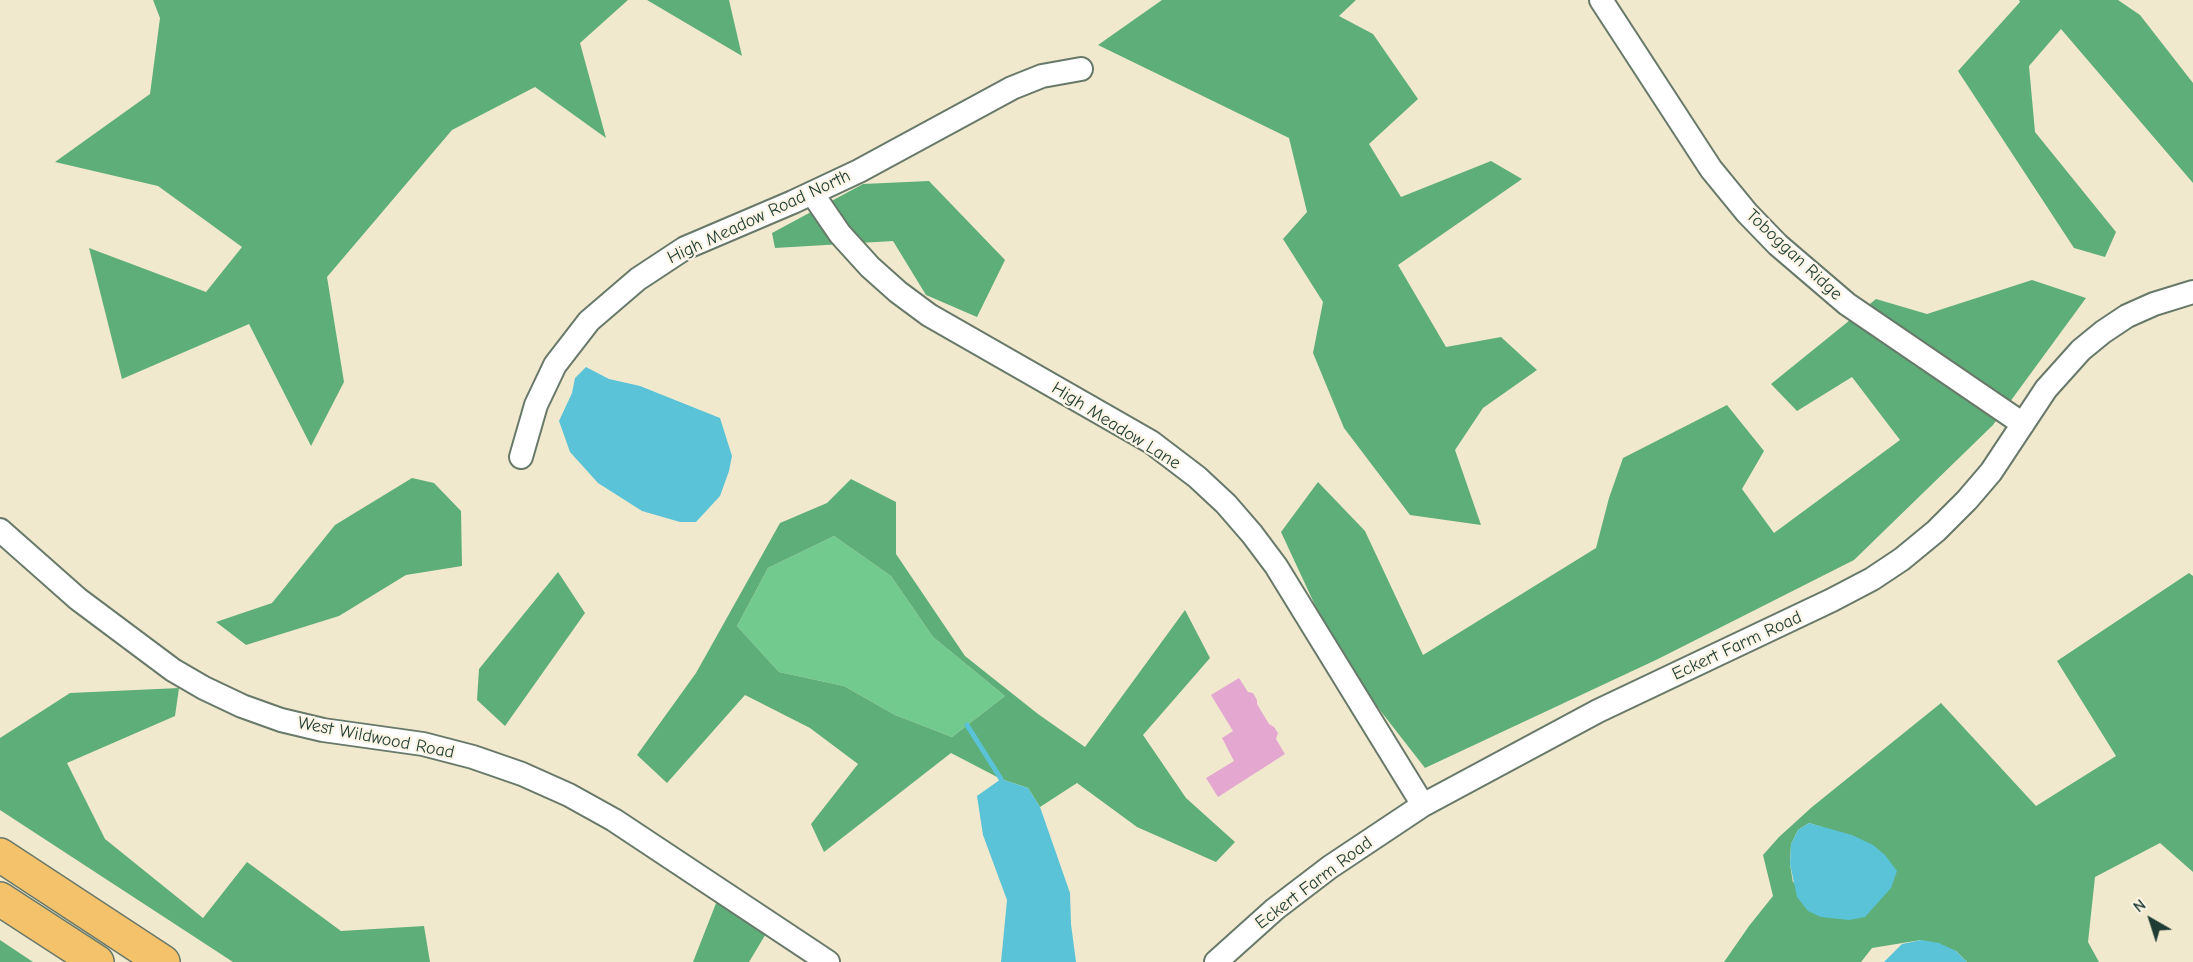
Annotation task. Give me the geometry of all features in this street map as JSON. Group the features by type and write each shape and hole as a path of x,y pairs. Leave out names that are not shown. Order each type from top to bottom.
{"highway":[{"path":"0,855 164,962"},
{"path":"0,899 98,962"}],"street":[{"name":"Toboggan Ridge","path":"1601,0 1711,169 1778,245 1847,304 2023,424"},
{"name":"High Meadow Road North","path":"521,457 536,405 548,376 564,350 589,321 638,279 685,248 812,193 906,146 1012,88 1042,76 1081,69"},
{"name":"High Meadow Lane","path":"812,193 840,234 870,267 898,292 929,315 1150,442 1197,477 1226,504 1276,566 1423,806"},
{"name":"Eckert Farm Road","path":"1224,955 1275,909 1321,874 1423,806 1598,711 1832,600 1872,579 1902,559 1936,531 1967,500 2061,371 2081,350 2127,316 2154,304 2193,292"},
{"name":"West Wildwood Road","path":"0,530 78,598 173,670 204,688 242,706 281,720 322,730 423,744 473,756 522,774 569,795 614,820 828,962"}],"green space":[{"path":"153,0 628,0 580,43 606,138 535,87 452,130 327,277 344,382 311,446 249,324 122,379 89,248 206,292 242,247 158,186 55,162 150,94 160,18"},
{"path":"647,0 729,0 742,56"},
{"path":"1162,0 1356,0 1339,16 1373,34 1418,99 1369,144 1401,197 1491,161 1522,179 1398,265 1446,347 1501,337 1537,370 1483,408 1455,450 1481,525 1410,515 1344,428 1313,353 1323,302 1283,239 1307,212 1289,138 1098,45"},
{"path":"2019,0 2118,0 2140,15 2193,83 2193,183 2061,29 2029,66 2035,132 2116,232 2105,257 2074,248 1958,71 2020,2"},
{"path":"929,181 1005,260 977,317 926,295 893,241 775,248 772,233 863,184"},
{"path":"2032,280 2086,298 1993,425 1854,560 1658,659 1425,768 1340,659 1281,532 1318,482 1365,531 1423,655 1596,548 1609,498 1623,458 1727,405 1764,451 1742,489 1774,533 1900,440 1852,377 1797,411 1771,384 1876,299 1927,314"},
{"path":"412,478 434,483 461,511 462,566 406,575 339,616 246,645 216,622 272,603 335,525"},
{"path":"851,479 896,502 896,554 965,656 1038,714 1085,747 1185,610 1210,658 1143,735 1186,798 1235,842 1216,862 1137,827 1077,783 1040,807 1028,788 1001,779 951,753 824,852 811,824 858,764 810,728 745,695 667,783 637,755 696,673 780,523 827,503","holes":["834,536 891,576 933,637 1005,696 952,737 895,715 844,686 779,672 737,626 768,568"]},
{"path":"834,536 891,576 933,637 1005,696 952,737 895,715 844,686 779,672 737,626 768,568"},
{"path":"558,572 585,613 505,726 477,700 479,669"},
{"path":"2189,573 2193,576 2193,872 2160,843 2095,877 2088,942 2099,962 1967,962 1956,951 1921,940 1872,948 1861,962 1724,962 1773,896 1763,855 1812,807 1941,703 2036,806 2116,756 2057,661","holes":["1809,823 1822,827 1793,883 1790,864 1791,844 1798,830"]},
{"path":"179,688 175,716 67,763 105,839 203,918 247,862 341,931 424,926 430,962 233,962 0,810 0,738 70,693"},
{"path":"722,888 773,922 749,962 693,962"},
{"path":"0,940 33,962 0,962"}],"water":[{"path":"586,367 609,379 640,386 720,418 732,456 729,471 720,496 696,522 680,522 642,511 598,483 570,452 559,421 572,393 575,378"},
{"path":"1001,779 1028,788 1040,807 1070,893 1076,962 1001,962 1007,900 983,835 977,796"},
{"path":"1809,823 1852,835 1873,845 1885,855 1897,871 1891,888 1865,917 1849,920 1821,917 1808,911 1797,897 1790,864 1791,844 1798,830"},
{"path":"1921,940 1939,943 1956,951 1967,962 1884,962 1902,944"}],"building":[{"path":"1239,678 1248,692 1253,693 1269,724 1278,733 1276,739 1285,754 1218,797 1206,778 1234,761 1222,738 1233,731 1211,695"}],"waterway":[{"path":"967,725 1001,779 1003,786"}]}
